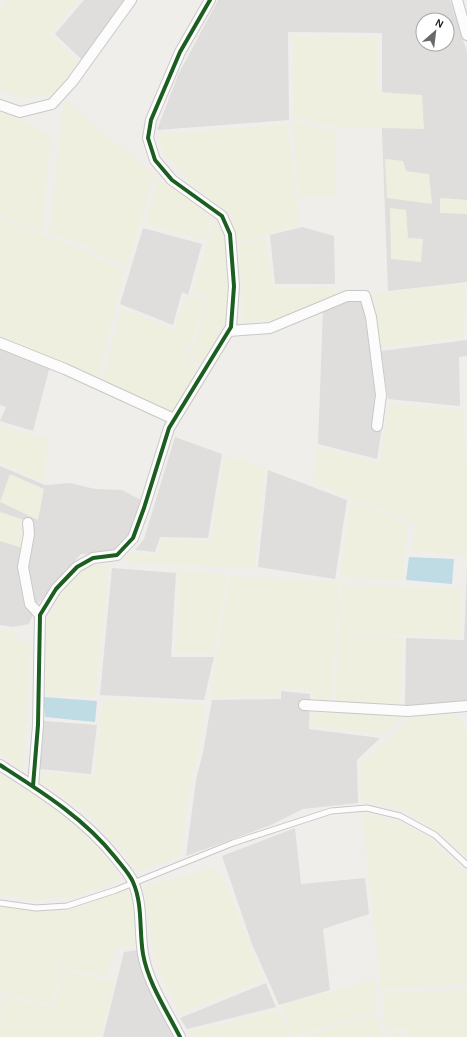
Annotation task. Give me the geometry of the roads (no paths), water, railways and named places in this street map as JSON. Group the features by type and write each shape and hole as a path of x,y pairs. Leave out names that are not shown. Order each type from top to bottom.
{"street":[{"path":"0,104 20,112 52,104 72,82 131,0"},
{"path":"33,786 38,725 40,615 56,589 77,567 93,558 117,555 133,538 169,428 232,328 234,286 230,234 222,216 172,180 155,160 148,138 151,120 180,52 210,0"},
{"path":"457,0 467,35"},
{"path":"229,331 270,328 348,296 365,296 371,317 381,394 377,426"},
{"path":"0,343 65,369 174,420"},
{"path":"28,522 29,534 23,567 30,604 40,615"},
{"path":"304,705 408,712 467,706"},
{"path":"0,764 85,824 103,842 133,882 140,906 143,954 150,979 180,1037"}],"lane":[{"path":"0,903 36,908 67,906 116,890 233,843 331,811 367,808 400,816 435,835 467,865"}],"water":[{"path":"409,557 454,559 452,584 406,580"},
{"path":"43,697 97,701 95,722 45,717"}]}
